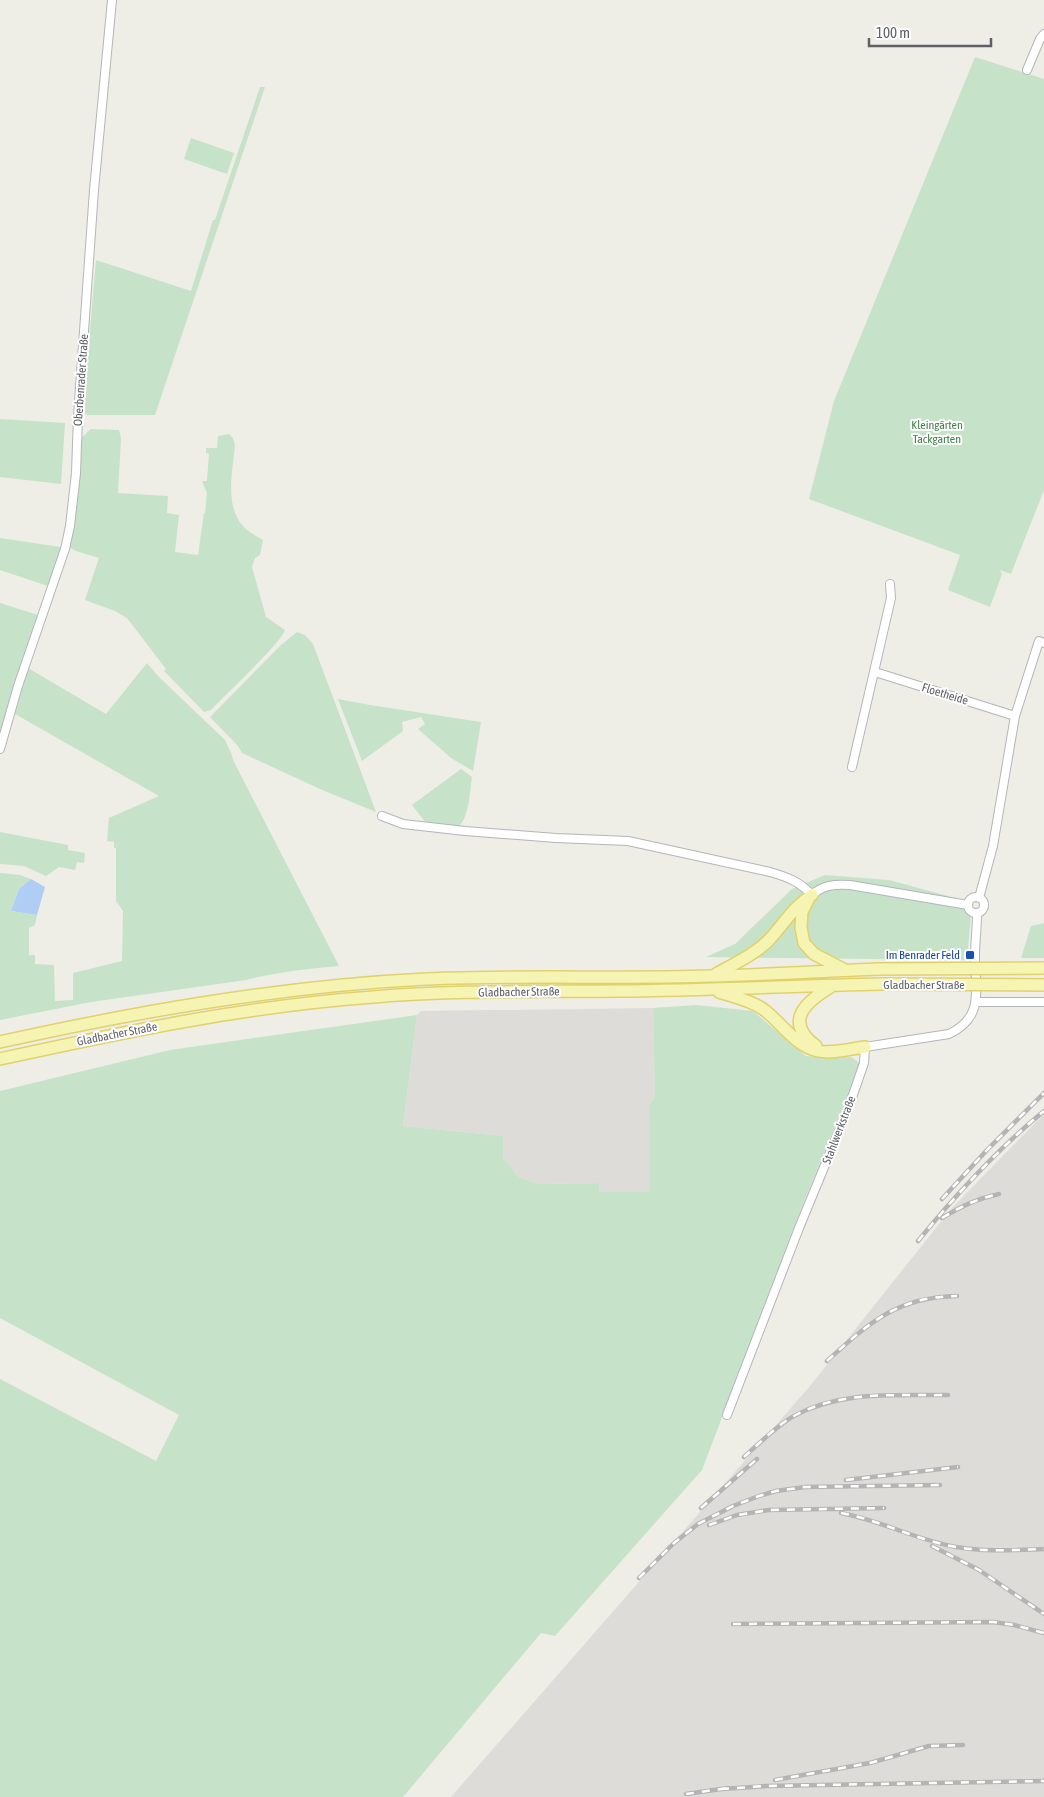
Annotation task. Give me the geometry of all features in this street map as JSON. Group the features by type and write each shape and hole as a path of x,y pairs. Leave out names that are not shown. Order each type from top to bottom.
{"main road":[{"path":"812,895 802,912 801,928 804,943 814,954 844,970"},
{"path":"711,976 755,952 769,940 798,904 812,895"},
{"name":"Gladbacher Straße","path":"0,1042 160,1010 227,1000 329,987 425,979 711,976 879,969 1044,968"},
{"name":"Gladbacher Straße","path":"0,1059 227,1013 330,1000 425,993 711,990 881,984 1044,985"},
{"path":"826,1052 805,1037 800,1024 800,1016 802,1009 810,1001 832,985"},
{"path":"711,990 746,1001 761,1008 773,1016 796,1040 817,1051 826,1052 864,1047"}],"street":[{"name":"Oberbenrader Straße","path":"0,750 18,686 65,549 70,526 76,473 94,193 112,0"},
{"path":"1027,70 1040,38 1044,34"},
{"path":"852,767 891,598 890,584"},
{"path":"979,898 993,846 1015,716 1041,642"},
{"name":"Floetheide","path":"875,672 1015,716"},
{"path":"382,816 403,824 465,831 628,841 792,878 803,885 812,895 820,888 835,884 850,884 968,905"},
{"path":"968,905 970,900 974,898 982,899 985,906 977,914"},
{"path":"968,905 972,912 977,914"},
{"path":"864,1047 950,1034 962,1028 970,1018 976,1002 975,956 977,914"},
{"path":"976,1002 1044,1002"},
{"name":"Stahlwerkstraße","path":"727,1415 799,1228 848,1109 864,1063 864,1047"}],"shaded area":[{"path":"653,1008 655,1097 649,1105 651,1192 600,1192 599,1183 538,1184 519,1177 503,1158 502,1136 403,1126 417,1015 421,1011"},
{"path":"1044,1114 1044,1797 451,1797 810,1386 951,1209"}],"green space":[{"name":"Kleingärten Tackgarten","path":"975,57 1044,79 1044,490 1011,574 1000,570 1002,574 990,607 948,590 960,555 809,499 834,401"},
{"path":"260,87 265,87 155,415 88,415 83,412 96,260 191,291 213,220 215,220"},
{"path":"191,138 234,153 227,174 184,159"},
{"path":"0,419 65,423 61,484 0,477"},
{"path":"91,429 119,430 121,438 118,493 168,496 167,513 179,515 175,552 198,555 207,493 202,481 207,481 209,454 206,453 206,448 217,448 218,436 229,434 233,438 235,445 231,487 233,508 243,526 263,540 260,555 255,558 252,567 266,617 285,630 264,657 211,710 204,712 164,671 166,669 127,618 115,611 85,600 99,558 69,547 78,496 81,438"},
{"path":"0,538 61,547 48,586 0,570"},
{"path":"0,603 38,615 0,733"},
{"path":"297,632 305,635 313,644 376,812 320,789 242,753 238,746 210,717 280,646"},
{"path":"147,663 158,676 225,740 234,762 339,966 292,971 246,980 91,1002 0,1020 0,873 20,875 31,879 19,889 11,911 37,915 35,925 29,928 29,955 35,955 35,964 54,965 55,1001 73,1000 73,973 122,961 123,911 116,901 116,848 114,848 114,842 107,841 109,818 159,796 15,714 28,668 106,714"},
{"path":"338,699 481,722 473,771 451,758 418,729 425,724 421,717 402,722 403,731 362,761"},
{"path":"461,769 472,777 465,818 462,823 458,827 426,823 412,805"},
{"path":"0,832 68,845 68,850 85,853 84,863 77,862 75,870 59,867 46,876 24,866 0,864"},
{"path":"825,875 889,880 959,899 971,915 967,960 706,957 735,944 792,889"},
{"path":"1044,923 1044,958 1021,958 1031,926"},
{"path":"696,1005 753,1011 806,1056 851,1057 861,1064 805,1199 702,1470 555,1636 541,1633 403,1797 0,1797 0,1379 156,1461 179,1415 0,1318 0,1091 170,1050 417,1015 403,1126 503,1136 503,1158 519,1177 538,1184 599,1183 600,1192 650,1192 649,1105 655,1097 653,1008"}],"water":[{"path":"31,879 45,887 37,915 11,911 19,889"}],"railway":[{"path":"942,1199 987,1150 1044,1093"},
{"path":"918,1241 978,1173 1044,1111"},
{"path":"942,1218 969,1203 999,1194"},
{"path":"827,1361 857,1335 886,1314 917,1301 936,1297 957,1296"},
{"path":"744,1457 787,1420 812,1408 831,1402 869,1396 948,1395"},
{"path":"701,1508 757,1459"},
{"path":"846,1480 958,1467"},
{"path":"639,1578 674,1543 698,1524 733,1506 759,1496 776,1491 805,1487 940,1485"},
{"path":"709,1525 737,1515 769,1510 884,1508"},
{"path":"841,1513 870,1520 927,1540 967,1549 1044,1549"},
{"path":"932,1546 979,1570 1044,1614"},
{"path":"733,1624 993,1622 1044,1633"},
{"path":"775,1780 870,1763 929,1746 963,1745"},
{"path":"721,1789 766,1786 1044,1781"},
{"path":"686,1794 728,1788"}],"place":[{"name":"Im Benrader Feld","path":"970,955"}]}
